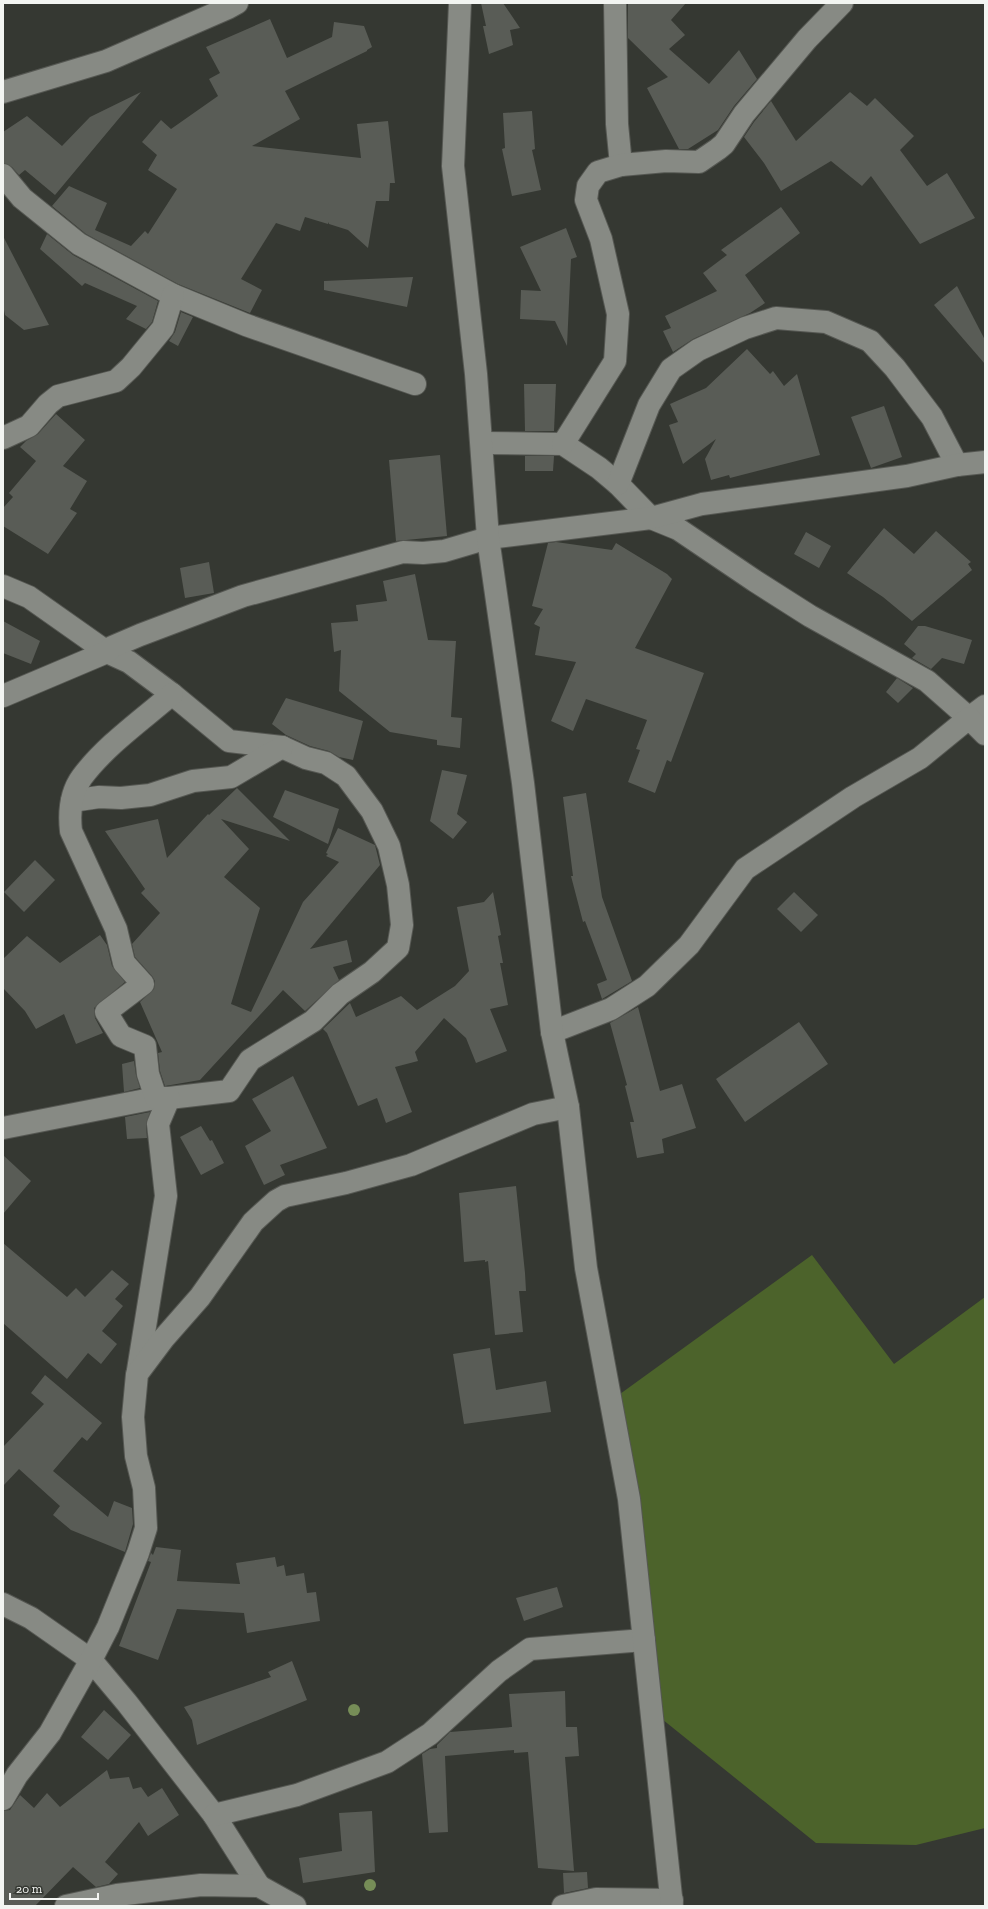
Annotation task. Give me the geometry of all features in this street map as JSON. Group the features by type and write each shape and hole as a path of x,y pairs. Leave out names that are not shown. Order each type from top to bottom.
{"street":[{"path":"3,92 106,62 221,12 237,3"},
{"path":"460,3 453,166 482,443 488,538 523,782 552,1032 568,1107 586,1268 629,1499 672,1903 596,1899 563,1906"},
{"path":"615,3 617,124 621,165"},
{"path":"563,444 615,362 618,314 601,239 586,200 588,186 598,172 621,165 666,161 699,162 718,149 724,144 744,114 807,40 842,3"},
{"path":"3,175 22,198 79,244 173,295 246,325 415,384"},
{"path":"3,438 29,426 48,404 58,396 116,381 132,367 163,328 173,295"},
{"path":"618,484 649,404 671,369 698,350 745,328 776,318 826,322 870,341 895,368 932,417 957,465"},
{"path":"482,443 563,444 599,468 618,484 651,518 678,529 755,582 810,616 927,681 977,712 985,734"},
{"path":"3,696 107,652 112,647 140,635 243,596 403,552 423,553 444,551 488,538 651,518 702,504 907,476 957,465 985,462"},
{"path":"3,586 29,597 107,652 129,662 172,694 229,741 282,747 306,758 326,763 346,776 372,811 389,846 398,885 402,925 398,948 372,972 340,994 313,1021 250,1060 229,1091 162,1098 3,1128"},
{"path":"3,1799 18,1775 50,1733 91,1660 114,1615 146,1528 144,1488 136,1456 133,1417 137,1374 166,1196 158,1124 162,1098 148,1074 145,1046 121,1036 106,1012 143,984 124,963 116,929 71,830 69,814 72,801 81,778 111,746 172,694"},
{"path":"552,1032 611,1009 647,986 689,945 745,869 853,798 920,758 977,712"},
{"path":"72,801 99,797 121,798 150,795 193,781 231,777 282,747"},
{"path":"137,1374 164,1338 200,1297 253,1222 276,1201 286,1196 346,1183 412,1165 533,1114 568,1107"},
{"path":"3,1604 31,1618 91,1660 127,1702 214,1815 259,1886 295,1906"},
{"path":"214,1815 297,1795 387,1762 430,1734 499,1671 530,1649 644,1640"},
{"path":"66,1906 117,1895 194,1886 259,1886"}],"green space":[{"path":"812,1255 894,1364 985,1297 985,1828 916,1845 816,1843 647,1707 620,1394"}],"building":[{"path":"481,3 503,3 520,28 510,30 513,45 489,54 483,26 486,26"},
{"path":"628,3 686,3 671,20 685,35 669,49 709,84 739,50 757,79 734,106 718,130 688,149 679,149 647,88 668,77 628,38"},
{"path":"270,19 287,58 332,37 334,22 364,26 372,47 367,51 285,91 300,119 252,146 361,158 357,124 388,121 395,183 390,183 389,201 376,201 368,248 348,230 329,224 328,222 328,224 305,217 300,231 276,223 241,279 262,290 250,313 178,284 86,234 52,206 69,186 107,203 95,230 131,246 145,231 148,234 177,189 148,170 157,155 142,142 161,120 171,129 218,96 209,79 220,73 206,47"},
{"path":"141,92 55,195 25,170 19,175 12,167 3,163 3,132 27,116 62,146 90,117"},
{"path":"850,92 867,106 875,98 914,136 900,150 927,186 947,173 975,218 920,244 871,176 862,186 831,161 781,191 764,163 744,137 754,122 771,101 796,141"},
{"path":"532,111 535,149 532,150 541,190 512,196 502,149 505,148 503,113"},
{"path":"781,207 800,233 745,275 765,303 750,313 693,339 673,352 663,331 671,328 665,316 717,291 703,273 727,255 721,250"},
{"path":"566,228 577,257 571,259 567,346 555,321 520,319 521,290 541,291 520,247"},
{"path":"47,234 73,255 158,301 152,322 146,329 126,319 137,306 85,283 82,286 40,249"},
{"path":"3,236 49,325 24,330 5,315 3,305"},
{"path":"413,277 407,307 324,290 324,281"},
{"path":"957,286 985,340 985,364 934,305"},
{"path":"181,312 193,317 178,346 169,341 175,332"},
{"path":"747,349 770,374 773,371 784,386 797,374 820,455 730,478 729,475 711,480 705,459 716,439 683,464 669,425 678,422 670,404 706,388"},
{"path":"524,384 556,384 554,431 525,431"},
{"path":"884,406 902,457 871,468 851,417"},
{"path":"56,414 85,440 63,466 87,481 70,509 77,513 48,554 3,526 3,508 13,497 9,493 36,461 20,447 26,441 38,434"},
{"path":"440,455 447,536 396,541 389,460"},
{"path":"525,456 554,456 553,471 525,471"},
{"path":"884,528 914,554 936,531 971,562 968,564 972,570 912,621 883,597 847,573"},
{"path":"806,532 831,546 819,568 794,554"},
{"path":"556,542 612,550 616,543 667,574 672,579 635,648 704,673 671,762 667,760 655,793 628,782 640,750 636,749 647,720 586,699 573,731 551,721 576,662 535,655 540,627 534,624 543,609 532,606 548,543"},
{"path":"209,562 214,593 185,598 180,568"},
{"path":"415,574 428,640 456,641 451,717 462,718 460,748 437,745 437,740 390,732 339,691 341,650 334,652 331,623 358,621 356,605 387,601 383,581"},
{"path":"3,621 40,641 31,664 3,653"},
{"path":"918,626 925,626 972,640 964,664 942,658 931,669 912,658 916,654 904,644"},
{"path":"897,678 913,688 898,703 886,692"},
{"path":"286,698 363,721 353,760 339,757 329,751 310,746 286,735 272,724"},
{"path":"442,770 467,775 457,814 467,822 453,839 430,821"},
{"path":"237,788 290,841 221,819 249,849 224,877 260,908 231,1004 251,1012 303,902 339,862 326,856 338,828 375,845 380,865 310,949 347,940 352,962 333,967 339,980 305,1011 283,990 200,1080 165,1086 160,1071 158,1053 162,1052 140,1002 154,989 155,981 135,957 132,944 160,913 141,893 145,889 105,831 158,819 167,858 208,814 209,815"},
{"path":"285,790 339,809 328,844 273,817"},
{"path":"586,793 602,897 632,981 602,999 597,984 607,980 585,921 583,922 571,876 573,876 563,797"},
{"path":"35,860 55,880 24,912 4,892"},
{"path":"493,892 501,935 498,936 503,963 500,963 508,1005 490,1009 507,1051 476,1063 466,1038 444,1018 415,1052 418,1061 395,1067 412,1112 386,1123 377,1098 358,1106 327,1033 323,1029 350,1003 356,1017 401,996 417,1010 455,986 469,971 457,907 484,902"},
{"path":"794,892 818,915 801,932 777,909"},
{"path":"100,935 107,945 112,966 125,982 94,1008 95,1018 103,1033 76,1044 64,1014 36,1029 25,1011 3,988 3,959 27,936 60,963"},
{"path":"638,1007 660,1091 682,1084 696,1128 662,1139 664,1153 637,1158 630,1122 634,1122 625,1086 627,1085 610,1023"},
{"path":"799,1022 828,1064 745,1122 716,1079"},
{"path":"134,1061 140,1088 124,1092 122,1064"},
{"path":"293,1076 327,1148 280,1165 285,1175 264,1185 245,1146 271,1131 252,1099"},
{"path":"150,1112 146,1125 147,1138 127,1139 125,1117"},
{"path":"201,1126 210,1141 212,1140 224,1163 201,1175 180,1137"},
{"path":"3,1155 31,1181 3,1214"},
{"path":"516,1186 526,1291 519,1291 523,1332 495,1335 488,1261 464,1262 459,1193"},
{"path":"3,1243 67,1297 76,1288 85,1297 112,1270 129,1284 115,1299 123,1306 102,1331 117,1344 101,1364 88,1353 67,1379 3,1323"},
{"path":"490,1348 496,1390 546,1381 551,1412 464,1424 453,1354"},
{"path":"45,1375 102,1423 87,1441 82,1437 53,1471 108,1517 114,1501 132,1508 133,1524 125,1552 71,1530 53,1515 60,1506 19,1469 3,1486 3,1447 44,1404 31,1393"},
{"path":"156,1547 181,1550 177,1581 240,1584 236,1563 275,1557 277,1567 284,1565 286,1576 304,1573 307,1593 316,1592 320,1621 247,1633 244,1613 177,1609 158,1660 119,1646 151,1562 148,1561 151,1553 153,1555"},
{"path":"557,1587 563,1607 524,1621 516,1598"},
{"path":"292,1661 307,1700 197,1745 192,1720 184,1707 271,1677 268,1672"},
{"path":"565,1691 566,1727 577,1727 579,1756 565,1757 574,1871 538,1868 528,1752 514,1753 514,1750 445,1756 448,1832 429,1833 422,1754 430,1749 437,1748 437,1745 450,1732 512,1727 509,1694"},
{"path":"104,1710 131,1735 108,1760 81,1737"},
{"path":"107,1770 110,1779 129,1777 133,1789 141,1787 148,1797 162,1788 179,1815 148,1836 139,1822 105,1862 118,1874 109,1884 96,1887 73,1867 35,1906 3,1906 3,1811 10,1810 20,1795 34,1808 47,1793 60,1807"},
{"path":"372,1811 375,1872 303,1883 299,1858 342,1851 339,1813"},
{"path":"587,1872 588,1888 564,1893 563,1873"}]}
